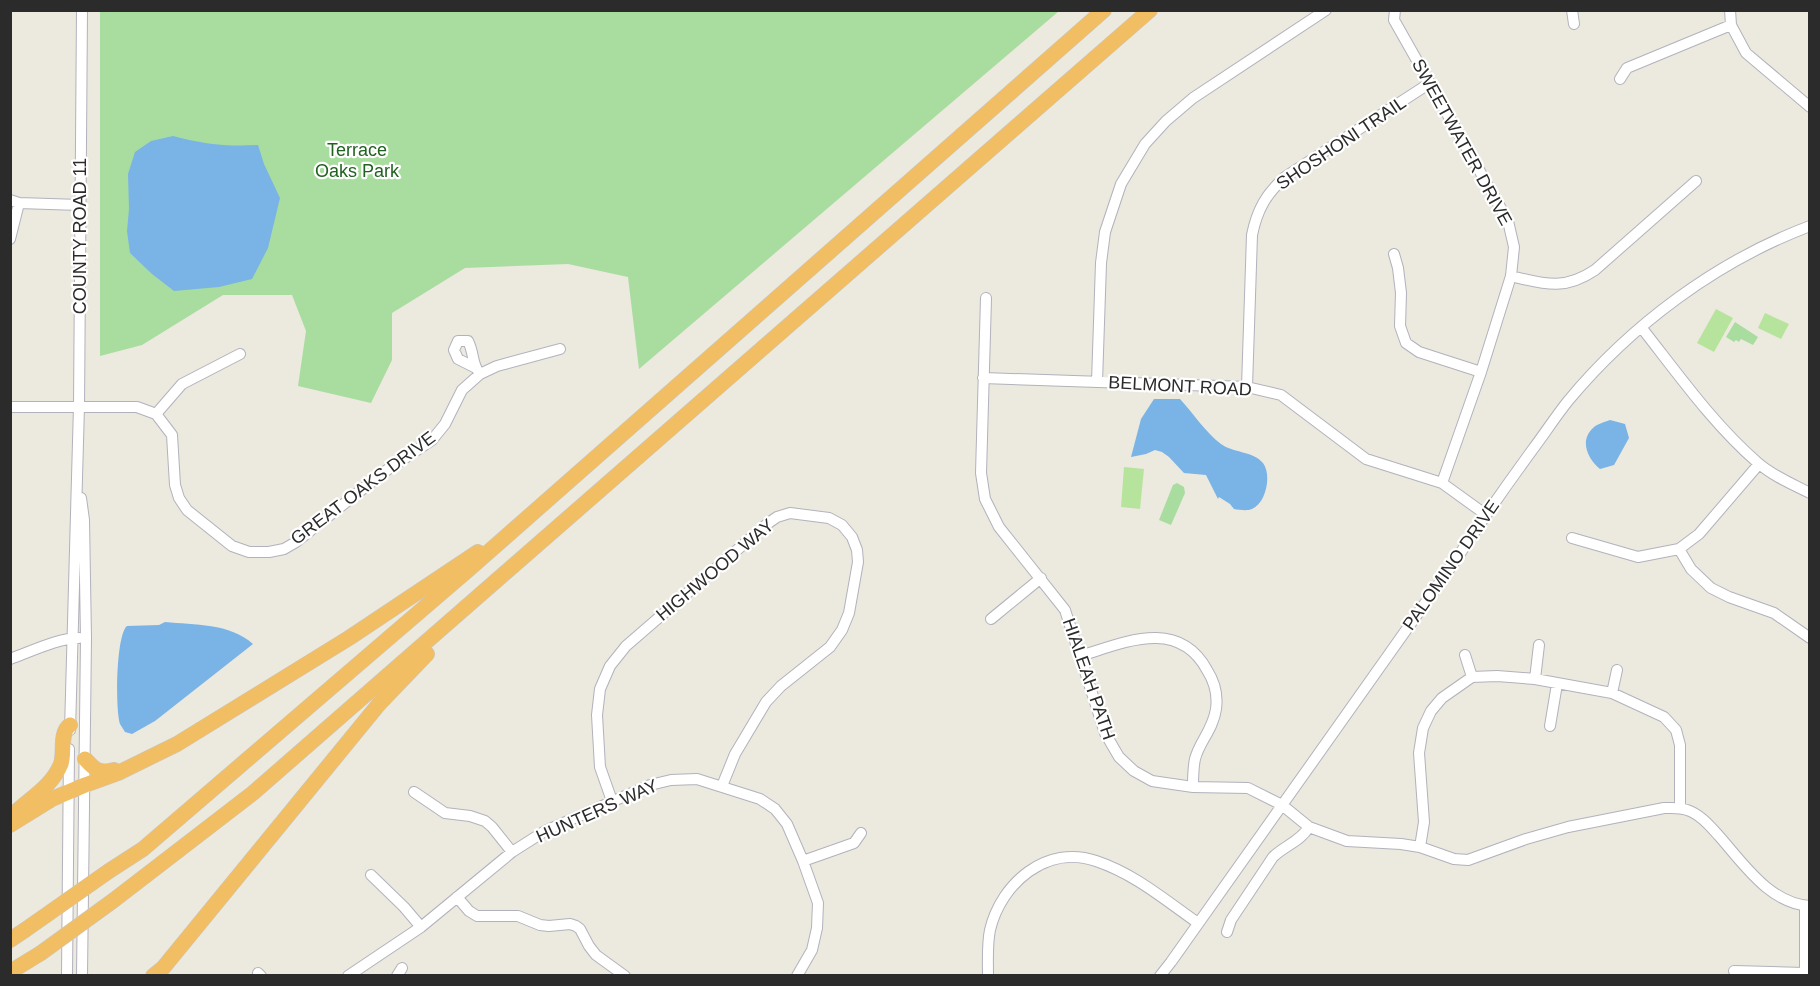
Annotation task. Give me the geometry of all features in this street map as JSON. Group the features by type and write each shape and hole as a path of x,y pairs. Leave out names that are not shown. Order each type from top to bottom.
{"highway":[{"path":"10,940 143,849 459,578 1104,10"},
{"path":"10,972 41,953 114,900 253,793 1150,10"},
{"path":"10,825 52,799 118,773 177,744 349,638 523,521"},
{"path":"154,975 379,704 486,592"},
{"path":"10,818 46,787 53,777 60,765 63,753 64,732 70,725"},
{"path":"85,759 95,770 104,772 113,771 158,753"}],"street":[{"name":"COUNTY ROAD 11","path":"77,462 82,10"},
{"path":"1097,382 1101,263 1105,232 1121,184 1145,144 1192,98 1326,10"},
{"name":"SWEETWATER DRIVE","path":"1395,10 1394,20 1508,221 1514,247 1510,276 1442,483"},
{"path":"1572,10 1574,24"},
{"path":"1730,10 1731,25 1746,53 1809,107"},
{"path":"1620,79 1627,68 1731,25"},
{"name":"SHOSHONI TRAIL","path":"1247,387 1252,235 1263,201 1285,177 1430,83"},
{"path":"1510,276 1551,285 1582,279 1696,181"},
{"path":"10,238 15,202 80,205"},
{"name":"PALOMINO DRIVE","path":"1160,975 1455,561 1485,514 1568,401 1604,361 1641,327 1687,292 1742,258 1809,226"},
{"path":"1394,254 1401,293 1400,326 1406,343 1419,352 1480,372"},
{"name":"HIALEAH PATH","path":"986,298 981,473 985,499 999,527 1065,610 1105,733 1119,757 1134,771 1152,780 1192,787 1248,788 1282,805 1309,827"},
{"path":"1641,327 1720,427 1759,464 1809,493"},
{"name":"GREAT OAKS DRIVE","path":"156,414 172,435 175,484 179,498 187,510 232,546 249,552 269,552 284,549 296,542 384,472 432,440 445,424 462,390 477,371 560,349"},
{"path":"10,407 137,407 156,414 182,384 240,354"},
{"name":"BELMONT ROAD","path":"983,378 1247,387 1281,395 1366,459 1442,483 1485,514"},
{"path":"67,975 68,793 77,462"},
{"path":"77,462 84,520 86,639 82,975"},
{"path":"1572,538 1638,557 1678,549 1699,534 1759,464"},
{"name":"HIGHWOOD WAY","path":"612,801 600,767 597,715 600,689 610,666 626,646 766,524 790,513 829,518 842,525 852,537 857,550 858,562 849,613 842,630 830,647 781,686 766,702 735,754 722,786"},
{"path":"1678,549 1691,570 1711,588 1774,613 1809,638"},
{"path":"991,619 1041,578"},
{"path":"1080,656 1136,639 1154,637 1180,643 1201,659 1214,682 1217,706 1212,726 1195,758 1192,787"},
{"path":"10,659 72,638 86,639"},
{"path":"1535,679 1539,645"},
{"path":"1465,655 1472,677"},
{"path":"1612,693 1617,670"},
{"path":"1420,847 1424,822 1419,753 1423,728 1431,711 1442,698 1472,677 1535,679 1612,693 1664,717 1676,730 1680,745 1680,808"},
{"path":"1550,726 1557,684"},
{"name":"HUNTERS WAY","path":"348,975 421,927 512,852 545,831 650,785 671,780 697,779 759,799 775,809 787,824 818,903 818,928 812,950 797,975"},
{"path":"414,792 445,813 470,816 484,821 492,827 512,852"},
{"path":"1227,932 1231,920 1273,857 1299,838 1309,827 1347,840 1420,847 1454,860 1468,861 1526,839 1568,827 1664,808 1680,808 1690,810 1707,822 1764,886 1783,898 1807,906 1804,974 1734,971"},
{"path":"803,861 854,843 861,833"},
{"path":"988,975 990,930 996,911 1006,894 1020,878 1036,866 1054,858 1073,857 1094,860 1129,875 1198,923"},
{"path":"371,875 421,927"},
{"path":"457,897 469,911 477,916 518,916 540,925 570,924 576,926 596,955 625,975"}],"green space":[{"name":"Terrace Oaks Park","path":"100,11 1059,11 639,369 628,277 568,264 465,268 392,313 392,360 371,403 298,386 306,331 292,295 223,295 142,345 100,356"},
{"path":"1716,309 1733,318 1714,352 1697,343"},
{"path":"1765,313 1789,324 1781,339 1758,328"},
{"path":"1735,322 1758,337 1753,345 1741,339 1739,342 1736,340 1734,342 1726,337"},
{"path":"1124,467 1144,469 1140,509 1121,507"},
{"path":"1177,483 1184,487 1185,493 1171,525 1159,520 1173,485"}],"water":[{"path":"173,136 215,144 258,145 280,198 268,248 252,279 219,287 174,291 130,253 127,231 128,174 135,152 151,141"},
{"path":"1154,399 1180,399 1221,444 1254,456 1263,463 1266,468 1267,481 1264,495 1257,506 1248,510 1234,509 1219,497 1218,499 1206,475 1184,473 1162,452 1155,450 1131,457 1141,419"},
{"path":"1610,420 1625,424 1629,438 1614,465 1600,469 1589,455 1586,438 1599,424"},
{"path":"165,622 223,629 244,637 253,644 155,721 132,734 125,732 118,716 117,689 123,632 127,626 159,625"}]}
